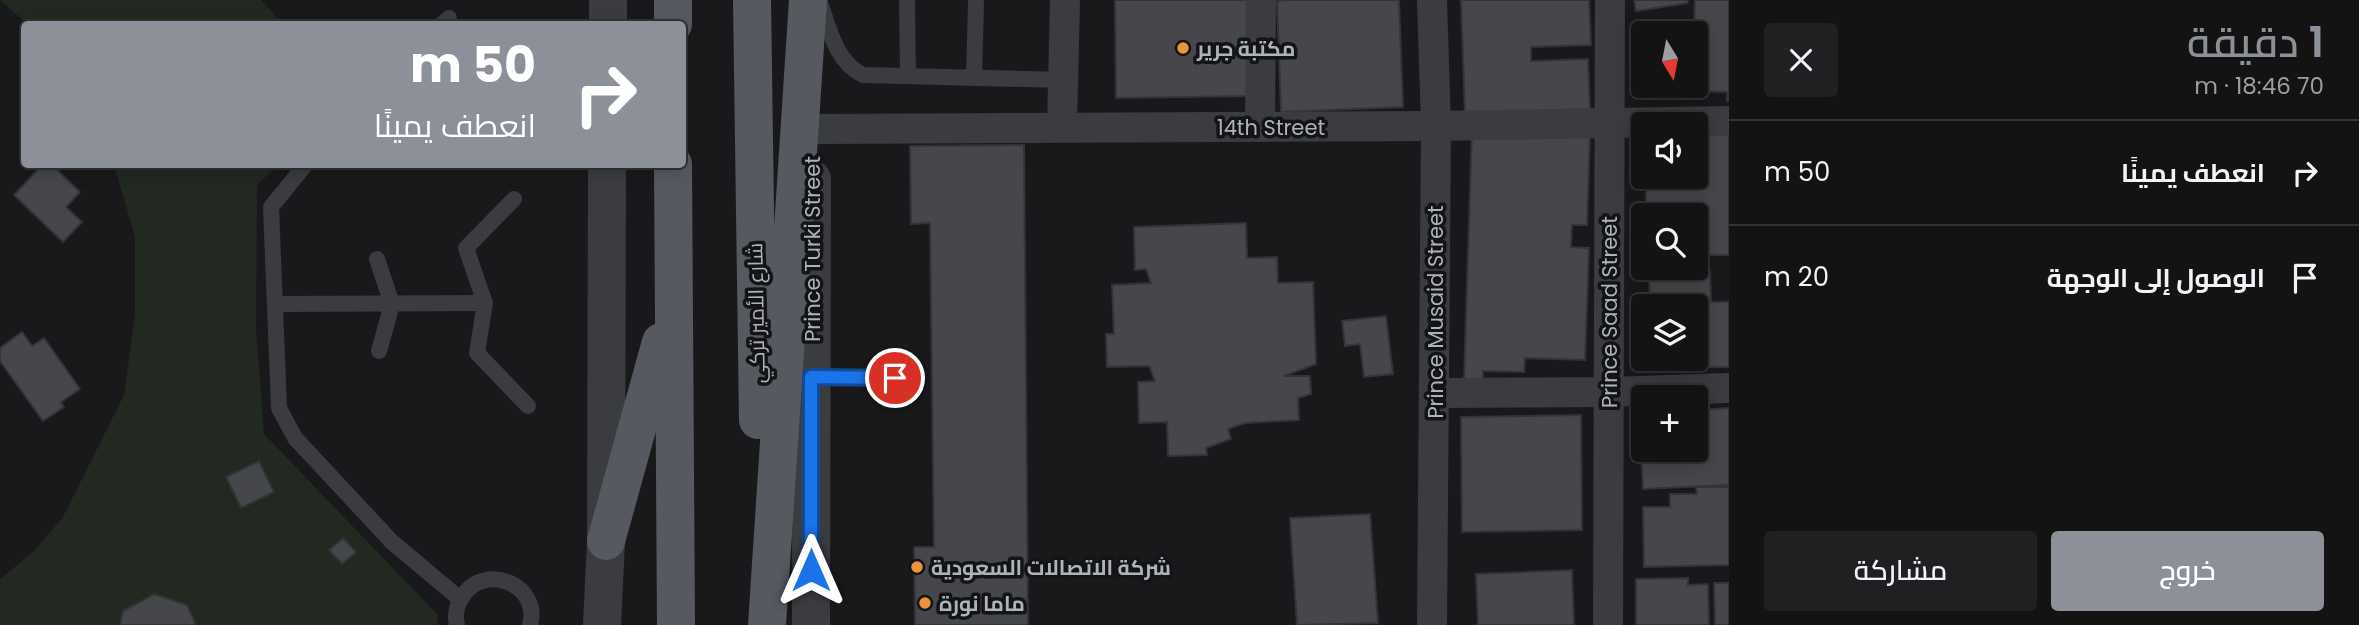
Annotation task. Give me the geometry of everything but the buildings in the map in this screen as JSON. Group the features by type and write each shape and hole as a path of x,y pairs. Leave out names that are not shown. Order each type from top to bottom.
{"main road":[{"path":"673,0 673,21"},
{"name":"شارع الأمير تركي","path":"752,0 761,625"},
{"path":"767,625 810,0"},
{"path":"673,168 676,625"},
{"path":"606,541 673,300"}],"street":[{"path":"608,0 608,21"},
{"name":"Prince Turki Street","path":"810,0 813,129 811,625"},
{"path":"1062,127 1065,0"},
{"path":"1261,0 1261,127"},
{"name":"Prince Musaid Street","path":"1432,0 1436,126 1432,625"},
{"name":"Prince Saad Street","path":"1608,625 1610,0"},
{"name":"14th Street","path":"813,129 1436,126 1729,121"},
{"path":"602,625 606,541 607,168"},
{"path":"1434,393 1729,388"}],"lane":[{"path":"820,0 842,59 852,71 863,75 1063,80"},
{"path":"907,0 908,76"},
{"path":"974,78 976,0"},
{"path":"303,168 271,207 279,408 295,438 400,550 460,599"},
{"path":"514,199 466,247 485,303 477,353 528,406"},
{"path":"377,259 392,304 379,351"},
{"path":"275,304 485,303"},
{"path":"811,377 895,378"},
{"path":"457,625 456,607 470,586 481,580 494,578 507,580 518,586 526,596 531,607 530,625"}],"shaded area":[{"path":"0,0 261,0 280,21 24,21"},
{"path":"115,168 276,168 257,185 256,328 264,434 437,614 438,625 0,625 0,579 33,552 63,517 124,395 135,315 135,237"}],"place":[{"name":"مكتبة جرير","path":"1183,48"},
{"name":"شركة الاتصالات السعودية","path":"917,567"},
{"name":"ماما نورة","path":"925,603"}],"route":[{"path":"811,570 811,377 895,378"}]}
